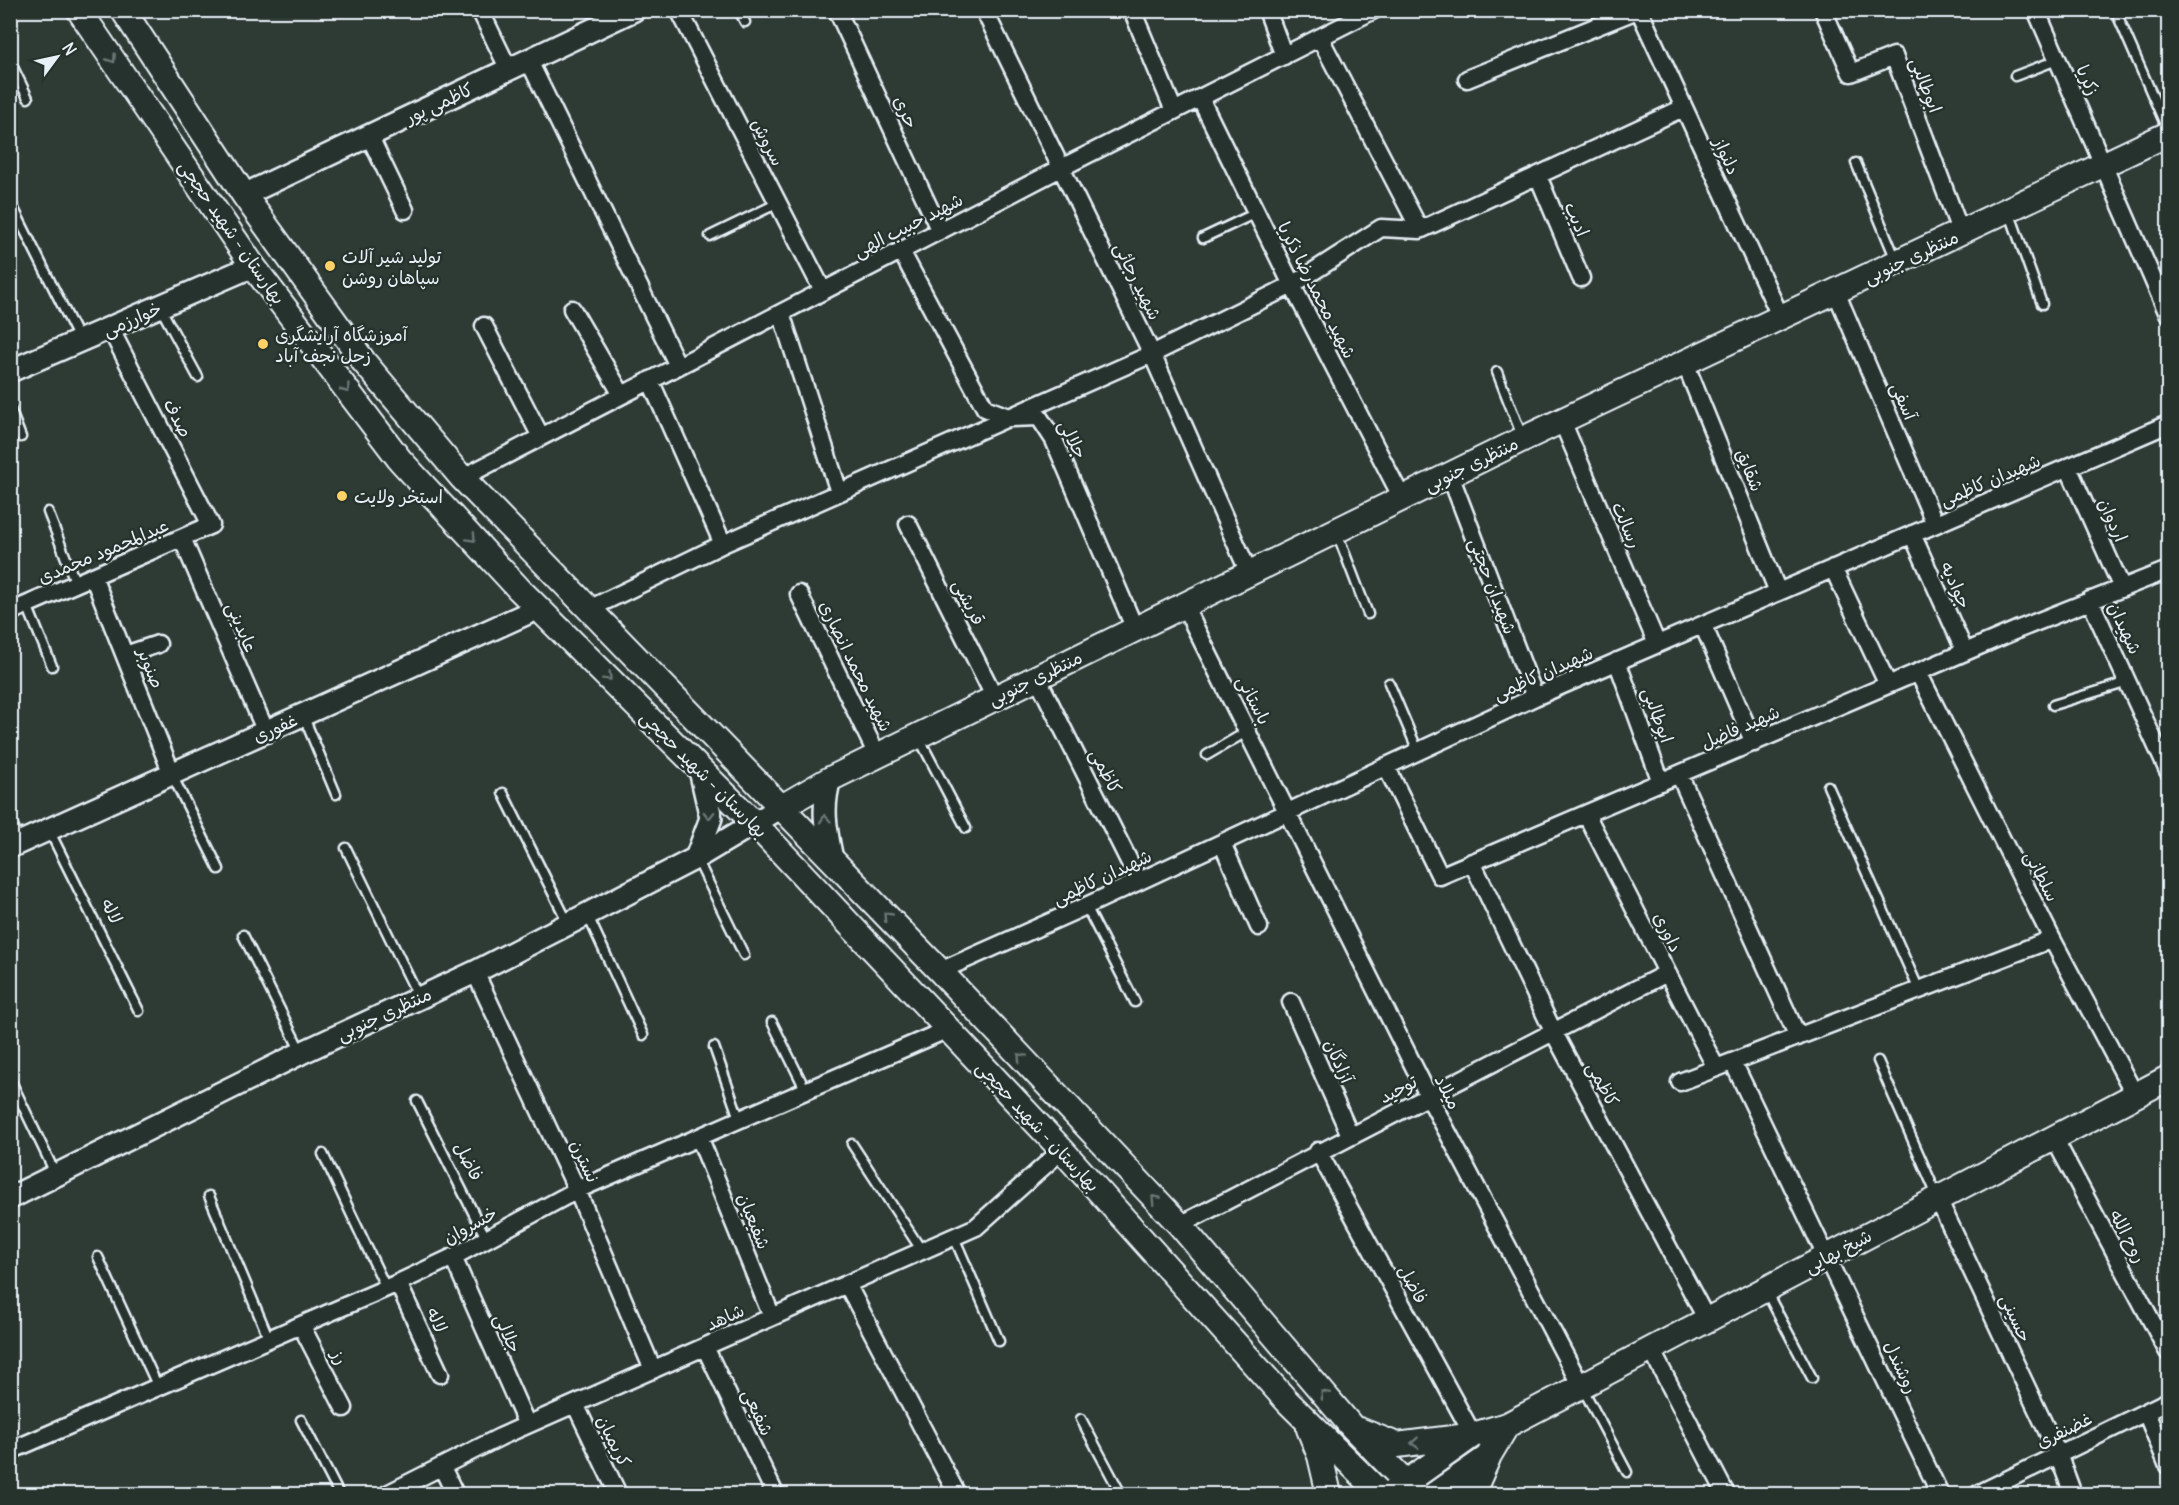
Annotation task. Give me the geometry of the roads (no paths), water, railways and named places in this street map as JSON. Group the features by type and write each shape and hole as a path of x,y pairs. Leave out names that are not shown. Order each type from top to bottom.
{"main road":[{"name":"بهارستان - شهید حججی","path":"79,10 253,266 400,460 539,608 753,822 946,1030 1062,1150 1287,1401 1381,1494"},
{"name":"بهارستان - شهید حججی","path":"123,10 244,195 364,362 462,478 940,971 1180,1225 1404,1491"},
{"name":"منتظری جنوبی","path":"780,808 878,755 1402,498 2104,166 2169,132"},
{"name":"شیخ بهایی","path":"1507,1425 2169,1078"},
{"path":"1287,1401 1308,1428 1320,1456 1329,1494"},
{"path":"1352,1428 1397,1444 1473,1435 1507,1425"},
{"path":"1472,1494 1488,1457 1507,1425"},
{"path":"1404,1491 1473,1435"},
{"path":"1435,1494 1488,1457"}],"street":[{"path":"480,10 509,70"},
{"name":"کاظمی پور","path":"244,195 634,10"},
{"name":"سروش","path":"679,10 823,291"},
{"name":"حری","path":"837,10 940,231"},
{"name":"شهید رجائی","path":"984,10 1152,354 1249,573"},
{"path":"1132,10 1174,111"},
{"path":"1267,10 1284,56"},
{"name":"شهید حبیب الهی","path":"462,478 1062,168 1374,10"},
{"path":"1467,79 1638,10"},
{"name":"دلنواز","path":"1638,10 1781,318"},
{"name":"ابوطالبی","path":"1823,10 1851,73 1894,56 1961,233"},
{"name":"زکریا","path":"2036,10 2169,314"},
{"path":"1320,38 1420,230"},
{"path":"529,61 678,366"},
{"name":"شهید محمدرضا ذکریا","path":"1200,98 1292,285 1402,498"},
{"path":"589,609 723,544 1152,354 1292,285 1381,228 1420,230 1683,108"},
{"path":"369,136 405,210"},
{"name":"ادیب","path":"1538,176 1581,278"},
{"name":"جلالی","path":"901,251 985,408 1011,418 1039,417 1054,440 1135,629"},
{"name":"خوارزمی","path":"10,371 253,266"},
{"name":"آسفی","path":"1836,292 1935,525"},
{"path":"573,309 622,394"},
{"path":"781,313 840,492"},
{"path":"484,326 541,437"},
{"name":"صدف","path":"110,328 211,525"},
{"name":"شقایق","path":"1685,363 1778,592"},
{"path":"651,380 723,544"},
{"name":"رسالت","path":"1562,421 1657,644"},
{"name":"شهیدان کاظمی","path":"940,971 1086,906 1535,697 2169,424"},
{"name":"اردوان","path":"2068,467 2122,588"},
{"name":"شهیدان حجتی","path":"1450,475 1535,697"},
{"name":"قریشی","path":"908,524 995,698"},
{"name":"عبدالمحمود محمدی","path":"10,612 211,525"},
{"name":"جوادیه","path":"1912,534 1965,652"},
{"name":"عابدینی","path":"182,538 266,732"},
{"path":"1833,568 1888,685"},
{"name":"شهید فاضل","path":"1386,766 1440,876 1965,652 2169,570"},
{"name":"صنوبر","path":"93,576 172,774"},
{"name":"شهید محمد انصاری","path":"799,594 878,755"},
{"name":"شهیدان","path":"2090,600 2169,771"},
{"name":"باستانی","path":"1184,605 1288,812"},
{"name":"غفوری","path":"15,845 539,608"},
{"path":"1703,625 1754,743"},
{"path":"124,655 158,644"},
{"name":"ابوطالبی","path":"1617,661 1661,782"},
{"name":"سلطانی","path":"1918,672 2052,939 2135,1095"},
{"name":"کاظمی","path":"1037,677 1139,881"},
{"path":"696,858 711,818 700,770"},
{"path":"1679,774 1798,1037"},
{"path":"830,779 824,798 823,819 832,859"},
{"name":"منتظری جنوبی","path":"10,1198 302,1053 475,972 696,858 780,808"},
{"name":"میلاد","path":"1288,812 1428,1095 1581,1386"},
{"name":"داوری","path":"1586,814 1716,1068"},
{"path":"1221,843 1259,927"},
{"name":"کاظمی","path":"1472,862 1553,1031 1707,1320"},
{"path":"1680,1082 2052,939"},
{"name":"نسترن","path":"475,972 577,1190 653,1370"},
{"name":"توحید","path":"1180,1225 1318,1151 1666,973"},
{"name":"آزادگان","path":"1292,1002 1350,1135"},
{"name":"خسروان","path":"10,1451 392,1286 453,1257 577,1190 700,1139 946,1030"},
{"path":"1733,1062 1827,1257"},
{"name":"روح الله","path":"2054,1138 2169,1352"},
{"name":"شفیعیان","path":"700,1139 772,1317"},
{"name":"شاهد","path":"387,1494 527,1425 976,1227 1062,1150"},
{"name":"فاضل","path":"1318,1151 1473,1435"},
{"name":"حسینی","path":"1938,1199 2058,1454 2073,1494"},
{"name":"جلالی","path":"453,1257 527,1425"},
{"name":"روشندل","path":"1827,1257 1940,1494"},
{"path":"847,1284 957,1494"},
{"name":"لاله","path":"392,1286 440,1374"},
{"name":"رز","path":"302,1325 344,1408"},
{"name":"شفیعی","path":"705,1347 775,1494"},
{"path":"1651,1349 1726,1494"},
{"name":"غضنفری","path":"1978,1494 2169,1401"},
{"name":"کریمیان","path":"575,1404 618,1494"},
{"path":"2146,1412 2169,1466"},
{"path":"442,1467 455,1494"}],"lane":[{"path":"739,10 745,22"},
{"path":"2116,12 2169,132"},
{"path":"2015,75 2057,60"},
{"path":"10,61 28,98"},
{"path":"1856,164 1898,263"},
{"path":"10,201 81,341"},
{"path":"710,236 778,204"},
{"path":"2009,211 2042,304"},
{"path":"1203,238 1257,213"},
{"path":"160,307 198,377"},
{"path":"1497,372 1524,439"},
{"path":"10,409 21,437"},
{"path":"48,512 76,584"},
{"path":"1336,531 1368,614"},
{"path":"27,605 52,666"},
{"path":"1389,682 1418,751"},
{"path":"2053,705 2128,682"},
{"path":"303,715 336,794"},
{"path":"1207,755 1248,731"},
{"path":"917,736 966,828"},
{"path":"172,774 219,869"},
{"path":"1828,786 1919,990"},
{"path":"503,793 568,924"},
{"path":"10,820 15,845"},
{"name":"لاله","path":"49,830 139,1011"},
{"path":"346,848 419,998"},
{"path":"696,858 744,956"},
{"path":"1086,906 1135,1002"},
{"path":"588,914 643,1035"},
{"path":"243,935 302,1053"},
{"path":"772,1022 806,1092"},
{"path":"714,1047 740,1121"},
{"path":"1878,1061 1938,1199"},
{"path":"10,1079 56,1176"},
{"name":"فاضل","path":"417,1101 486,1238"},
{"path":"852,1144 921,1251"},
{"path":"322,1154 392,1286"},
{"path":"209,1196 269,1339"},
{"path":"954,1237 999,1341"},
{"path":"98,1257 158,1387"},
{"path":"1765,1289 1812,1378"},
{"path":"1581,1386 1627,1472"},
{"path":"1082,1419 1121,1494"},
{"path":"301,1420 339,1494"}],"place":[{"name":"تولید شیر آلات سپاهان روشن","path":"330,266"},
{"name":"آموزشگاه آرایشگری زحل نجف آباد","path":"263,344"},
{"name":"استخر ولایت","path":"342,496"}]}
